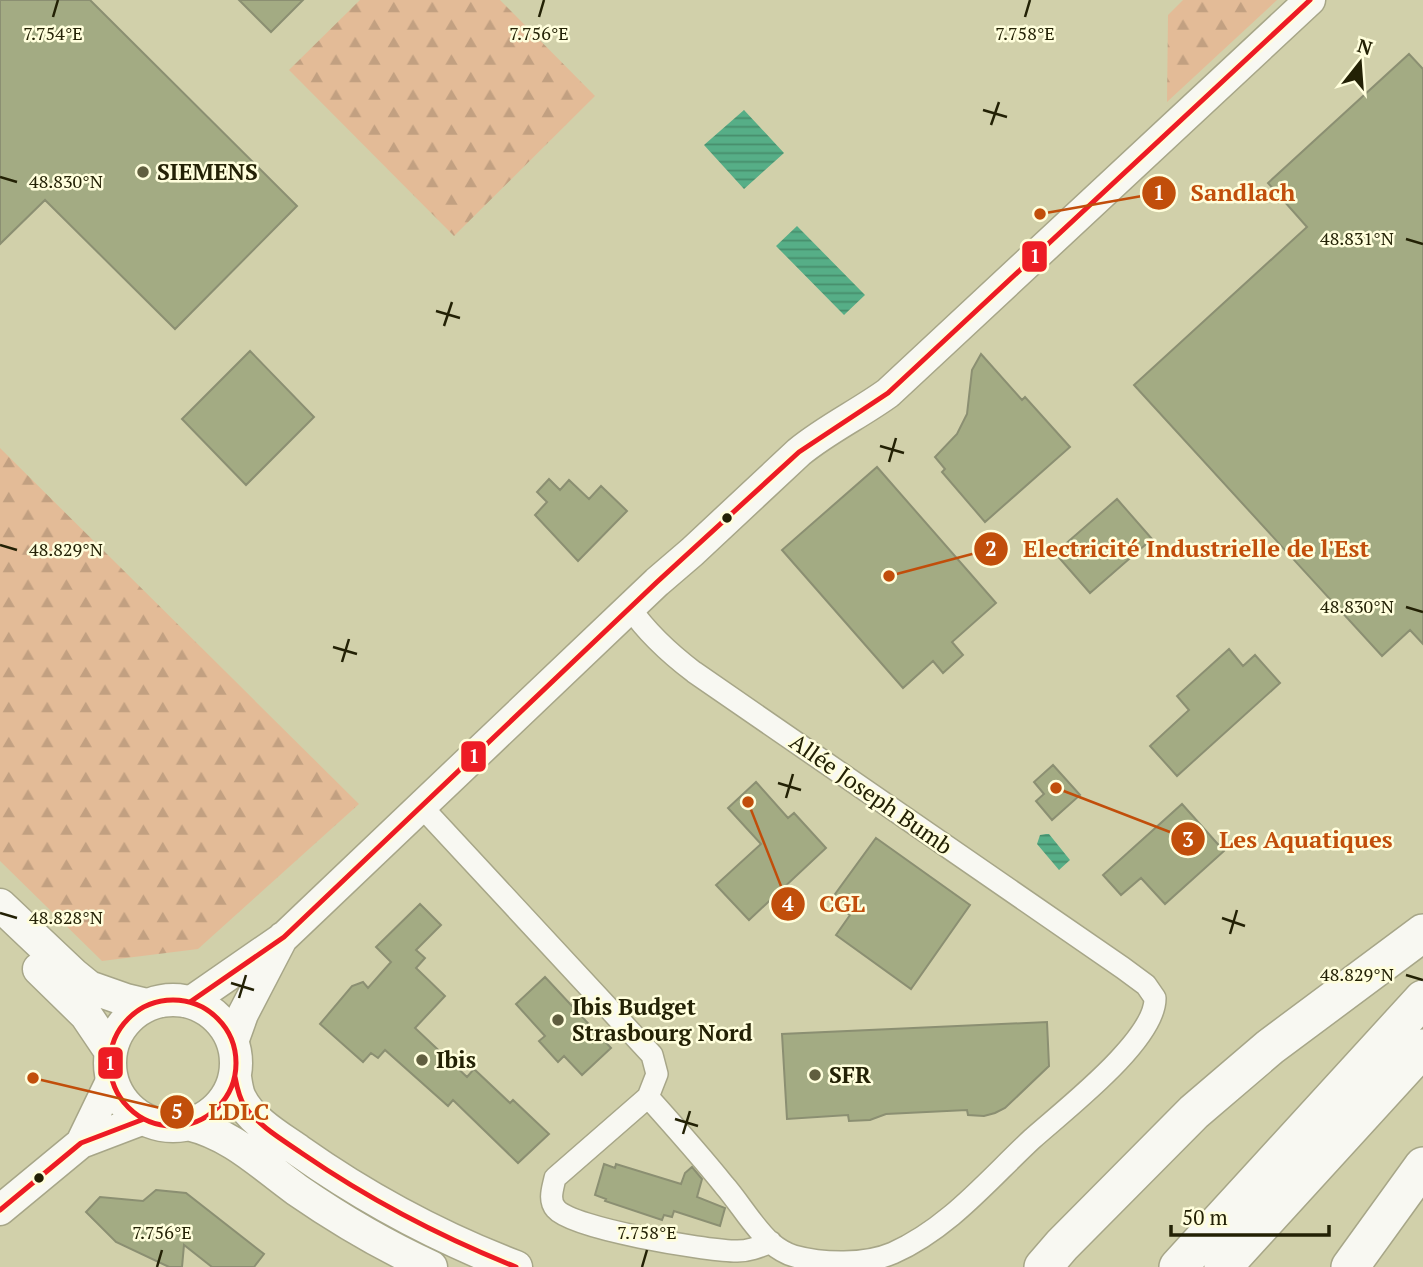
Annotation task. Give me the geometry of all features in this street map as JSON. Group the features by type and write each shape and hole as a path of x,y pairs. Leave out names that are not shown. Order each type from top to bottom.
{"highway":[{"path":"1043,1267 1189,1117 1270,1047 1423,933"},
{"path":"1178,1267 1423,999"},
{"path":"1223,1267 1423,1048"},
{"path":"1350,1267 1423,1166"}],"main road":[{"path":"0,905 89,986 147,1005"},
{"path":"0,932 86,1015 111,1065 118,1095 130,1109 144,1119 158,1124 188,1124 224,1136 298,1191 364,1232 431,1267"},
{"path":"111,1065 117,1032 130,1016 147,1005 169,1000 190,1002 208,1011 223,1024 233,1042 235,1077 230,1090 213,1112 188,1124"},
{"path":"235,1077 240,1097 255,1118 317,1164 426,1229 516,1267"}],"street":[{"path":"190,1002 284,937 630,608 799,452 816,438 888,393 1310,0"},
{"name":"Allée Joseph Bumb","path":"630,608 666,650 694,672 1123,968 1146,985 1155,998 1153,1013 1120,1060 960,1210 918,1240 891,1254 830,1262 792,1255 771,1242"},
{"path":"421,806 652,1055 657,1074 648,1097 555,1178 551,1196 555,1209 573,1220 662,1241 734,1251 748,1250 771,1242 702,1157 648,1097"},
{"path":"233,1042 243,1014 284,937"},
{"path":"81,1143 111,1065"},
{"path":"0,1210 81,1143 144,1119"}],"green space":[{"path":"360,0 500,0 595,96 454,236 289,70"},
{"path":"1183,0 1277,0 1167,102 1168,15"},
{"path":"0,448 359,804 198,949 102,961 0,861"}],"shaded area":[{"path":"744,110 784,153 744,189 704,145"},
{"path":"797,226 865,295 844,315 776,246"},
{"path":"1049,834 1070,860 1059,870 1037,844 1040,835"}],"building":[{"name":"SIEMENS","path":"0,0 90,0 297,206 175,329 45,200 0,244"},
{"path":"239,0 303,0 271,32"},
{"path":"1409,54 1423,69 1423,644 1410,630 1382,656 1134,385 1307,227 1268,183"},
{"path":"250,351 314,417 246,485 182,419"},
{"path":"981,354 1022,400 1025,397 1070,447 985,522 942,472 945,469 935,457 957,434 967,414 972,370"},
{"path":"877,467 996,603 952,642 963,655 943,673 933,661 903,688 782,550"},
{"path":"549,479 560,490 569,480 589,499 601,486 627,511 578,561 535,515 547,502 537,492"},
{"path":"1117,499 1152,539 1090,593 1055,553"},
{"path":"1229,649 1243,666 1255,655 1280,683 1177,776 1150,746 1189,710 1177,696"},
{"path":"1053,765 1080,795 1052,820 1036,801 1044,794 1034,782"},
{"path":"756,782 788,818 794,813 826,848 749,920 716,885 761,844 728,808"},
{"path":"1182,804 1224,851 1165,904 1141,878 1121,895 1103,875"},
{"path":"876,838 970,905 911,989 836,935 850,915 830,901"},
{"name":"Ibis","path":"420,904 441,925 416,950 425,958 416,968 445,996 415,1028 467,1077 474,1069 510,1103 513,1100 549,1134 518,1163 453,1100 448,1106 385,1050 378,1058 371,1053 363,1062 320,1024 352,986 363,982 368,988 391,962 376,947"},
{"name":"Ibis Budget Strasbourg Nord","path":"545,977 611,1048 582,1075 564,1056 558,1062 539,1041 545,1036 516,1004"},
{"path":"1047,1022 1049,1066 1005,1108 995,1113 984,1116 968,1115 967,1110 886,1114 870,1120 849,1121 848,1115 787,1119 782,1034"},
{"path":"604,1164 615,1168 616,1164 681,1184 685,1173 692,1167 702,1179 697,1197 725,1208 720,1226 674,1211 672,1217 664,1215 662,1220 605,1201 606,1199 595,1195"},
{"path":"156,1190 186,1193 264,1254 254,1267 212,1267 184,1245 182,1267 169,1267 116,1242 86,1212 100,1197 143,1201"}],"transit line":[{"name":"1","path":"190,1002 284,937 657,582 799,452 888,393 1310,0"},
{"name":"1","path":"173,1000 197,1005 217,1019 231,1039 236,1063 231,1087 217,1107 197,1121 173,1126 149,1121 129,1107 115,1087 110,1063 115,1039 129,1019 149,1005 173,1000"},
{"name":"1","path":"235,1077 241,1100 251,1114 272,1133 303,1154 406,1216 516,1267"},
{"name":"1","path":"0,1210 81,1143 144,1119"}],"place":[{"name":"SIEMENS","path":"143,172"},
{"name":"Sandlach","path":"1040,214"},
{"name":"Electricité Industrielle de l'Est","path":"889,576"},
{"name":"Les Aquatiques","path":"1056,788"},
{"name":"CGL","path":"748,802"},
{"name":"Ibis Budget Strasbourg Nord","path":"558,1020"},
{"name":"Ibis","path":"422,1060"},
{"name":"SFR","path":"815,1075"},
{"name":"LDLC","path":"33,1078"}]}
